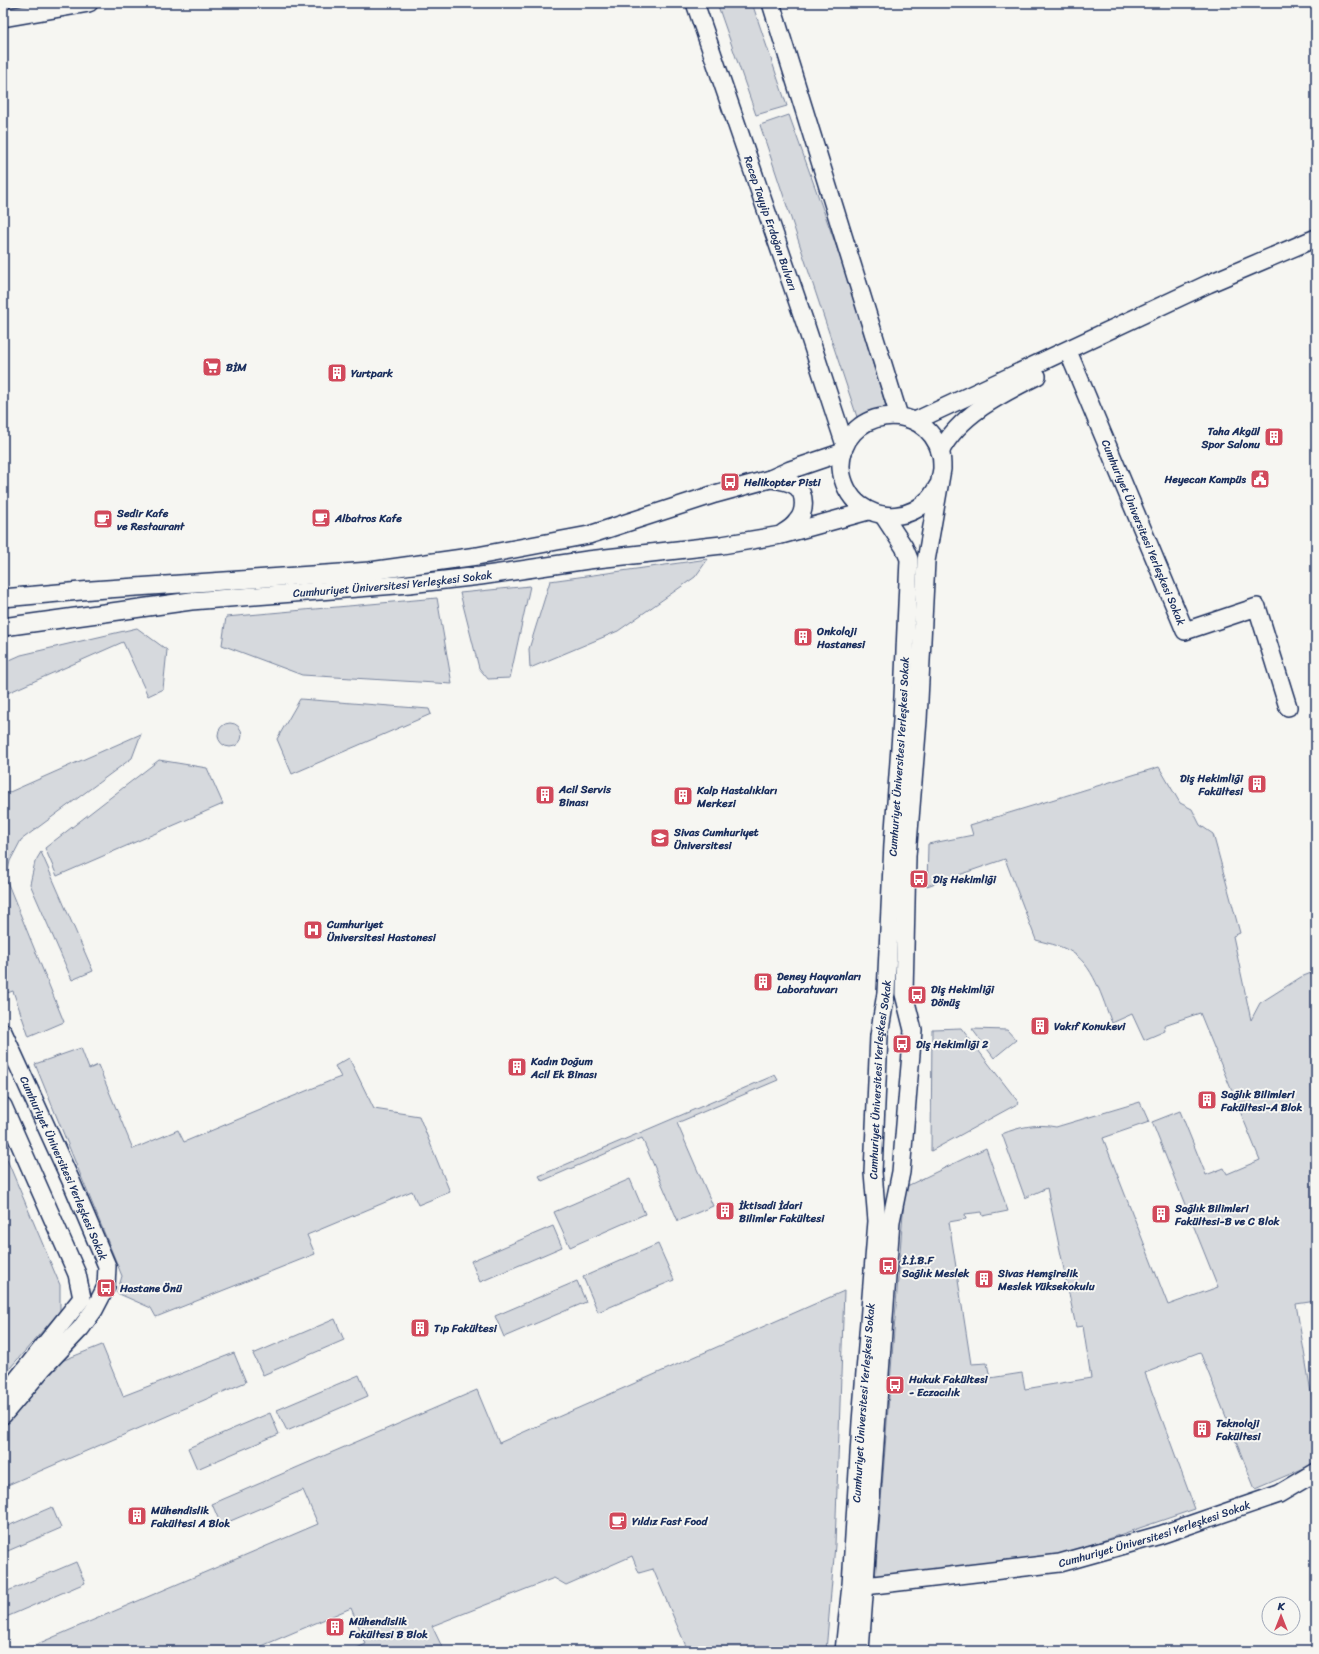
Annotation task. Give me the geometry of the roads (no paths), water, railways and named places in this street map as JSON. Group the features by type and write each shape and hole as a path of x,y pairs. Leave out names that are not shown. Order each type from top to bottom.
{"street":[{"path":"3,18 89,3"},
{"name":"Recep Tayyip Erdoğan Bulvarı","path":"695,3 806,326 844,448"},
{"path":"771,3 907,418"},
{"path":"844,448 854,431 867,421 883,416 907,418 1106,331 1208,284 1316,238"},
{"path":"940,452 954,429 969,417 1021,383 1052,368 1106,331"},
{"name":"Cumhuriyet Üniversitesi Yerleşkesi Sokak","path":"1070,356 1185,631 1257,607 1288,707"},
{"name":"Cumhuriyet Üniversitesi Yerleşkesi Sokak","path":"860,1651 891,1221 902,1172 913,1030 904,994 907,856 918,720 926,561 942,470 940,452 936,441 927,429 907,418"},
{"name":"Cumhuriyet Üniversitesi Yerleşkesi Sokak","path":"3,598 92,590 370,571 448,561 589,535 715,494 770,479 844,448"},
{"name":"Cumhuriyet Üniversitesi Yerleşkesi Sokak","path":"844,448 841,459 842,475 847,490 856,502 876,513 904,547 909,559 902,720 893,844 886,993 879,1036 873,1172 877,1221 861,1422 851,1585 844,1651"},
{"name":"Cumhuriyet Üniversitesi Yerleşkesi Sokak","path":"770,479 788,482 797,487 803,497 803,508 798,521 781,535"},
{"name":"Cumhuriyet Üniversitesi Yerleşkesi Sokak","path":"3,627 190,601 371,588 480,576 580,561 722,545 781,535 876,513 900,516 916,510 930,499 939,484"},
{"name":"Cumhuriyet Üniversitesi Yerleşkesi Sokak","path":"3,1032 71,1181 107,1266 106,1287 94,1310 81,1328 42,1369 3,1415"},
{"path":"3,1106 78,1274 82,1298 3,1397"},
{"name":"Cumhuriyet Üniversitesi Yerleşkesi Sokak","path":"865,1586 1060,1563 1160,1535 1279,1494 1316,1472"}],"place":[{"name":"BİM","path":"212,367"},
{"name":"Yurtpark","path":"337,373"},
{"name":"Taha Akgül Spor Salonu","path":"1274,437"},
{"name":"Heyecan Kampüs","path":"1260,479"},
{"name":"Helikopter Pisti","path":"730,482"},
{"name":"Albatros Kafe","path":"321,518"},
{"name":"Sedir Kafe ve Restaurant","path":"103,519"},
{"name":"Onkoloji Hastanesi","path":"803,637"},
{"name":"Diş Hekimliği Fakültesi","path":"1257,784"},
{"name":"Acil Servis Binası","path":"545,795"},
{"name":"Kalp Hastalıkları Merkezi","path":"683,796"},
{"name":"Sivas Cumhuriyet Üniversitesi","path":"660,838"},
{"name":"Diş Hekimliği","path":"919,879"},
{"name":"Cumhuriyet Üniversitesi Hastanesi","path":"313,930"},
{"name":"Deney Hayvanları Laboratuvarı","path":"763,982"},
{"name":"Diş Hekimliği Dönüş","path":"917,995"},
{"name":"Vakıf Konukevi","path":"1040,1026"},
{"name":"Diş Hekimliği 2","path":"902,1044"},
{"name":"Kadın Doğum Acil Ek Binası","path":"517,1067"},
{"name":"Sağlık Bilimleri Fakültesi-A Blok","path":"1207,1100"},
{"name":"İktisadi İdari Bilimler Fakültesi","path":"725,1211"},
{"name":"Sağlık Bilimleri Fakültesi-B ve C Blok","path":"1161,1214"},
{"name":"İ.İ.B.F Sağlık Meslek","path":"888,1266"},
{"name":"Sivas Hemşirelik Meslek Yüksekokulu","path":"984,1279"},
{"name":"Hastane Önü","path":"106,1288"},
{"name":"Tıp Fakültesi","path":"420,1328"},
{"name":"Hukuk Fakültesi - Eczacılık","path":"895,1385"},
{"name":"Teknoloji Fakültesi","path":"1202,1429"},
{"name":"Mühendislik Fakültesi A Blok","path":"137,1516"},
{"name":"Yıldız Fast Food","path":"618,1521"},
{"name":"Mühendislik Fakültesi B Blok","path":"335,1627"}]}
